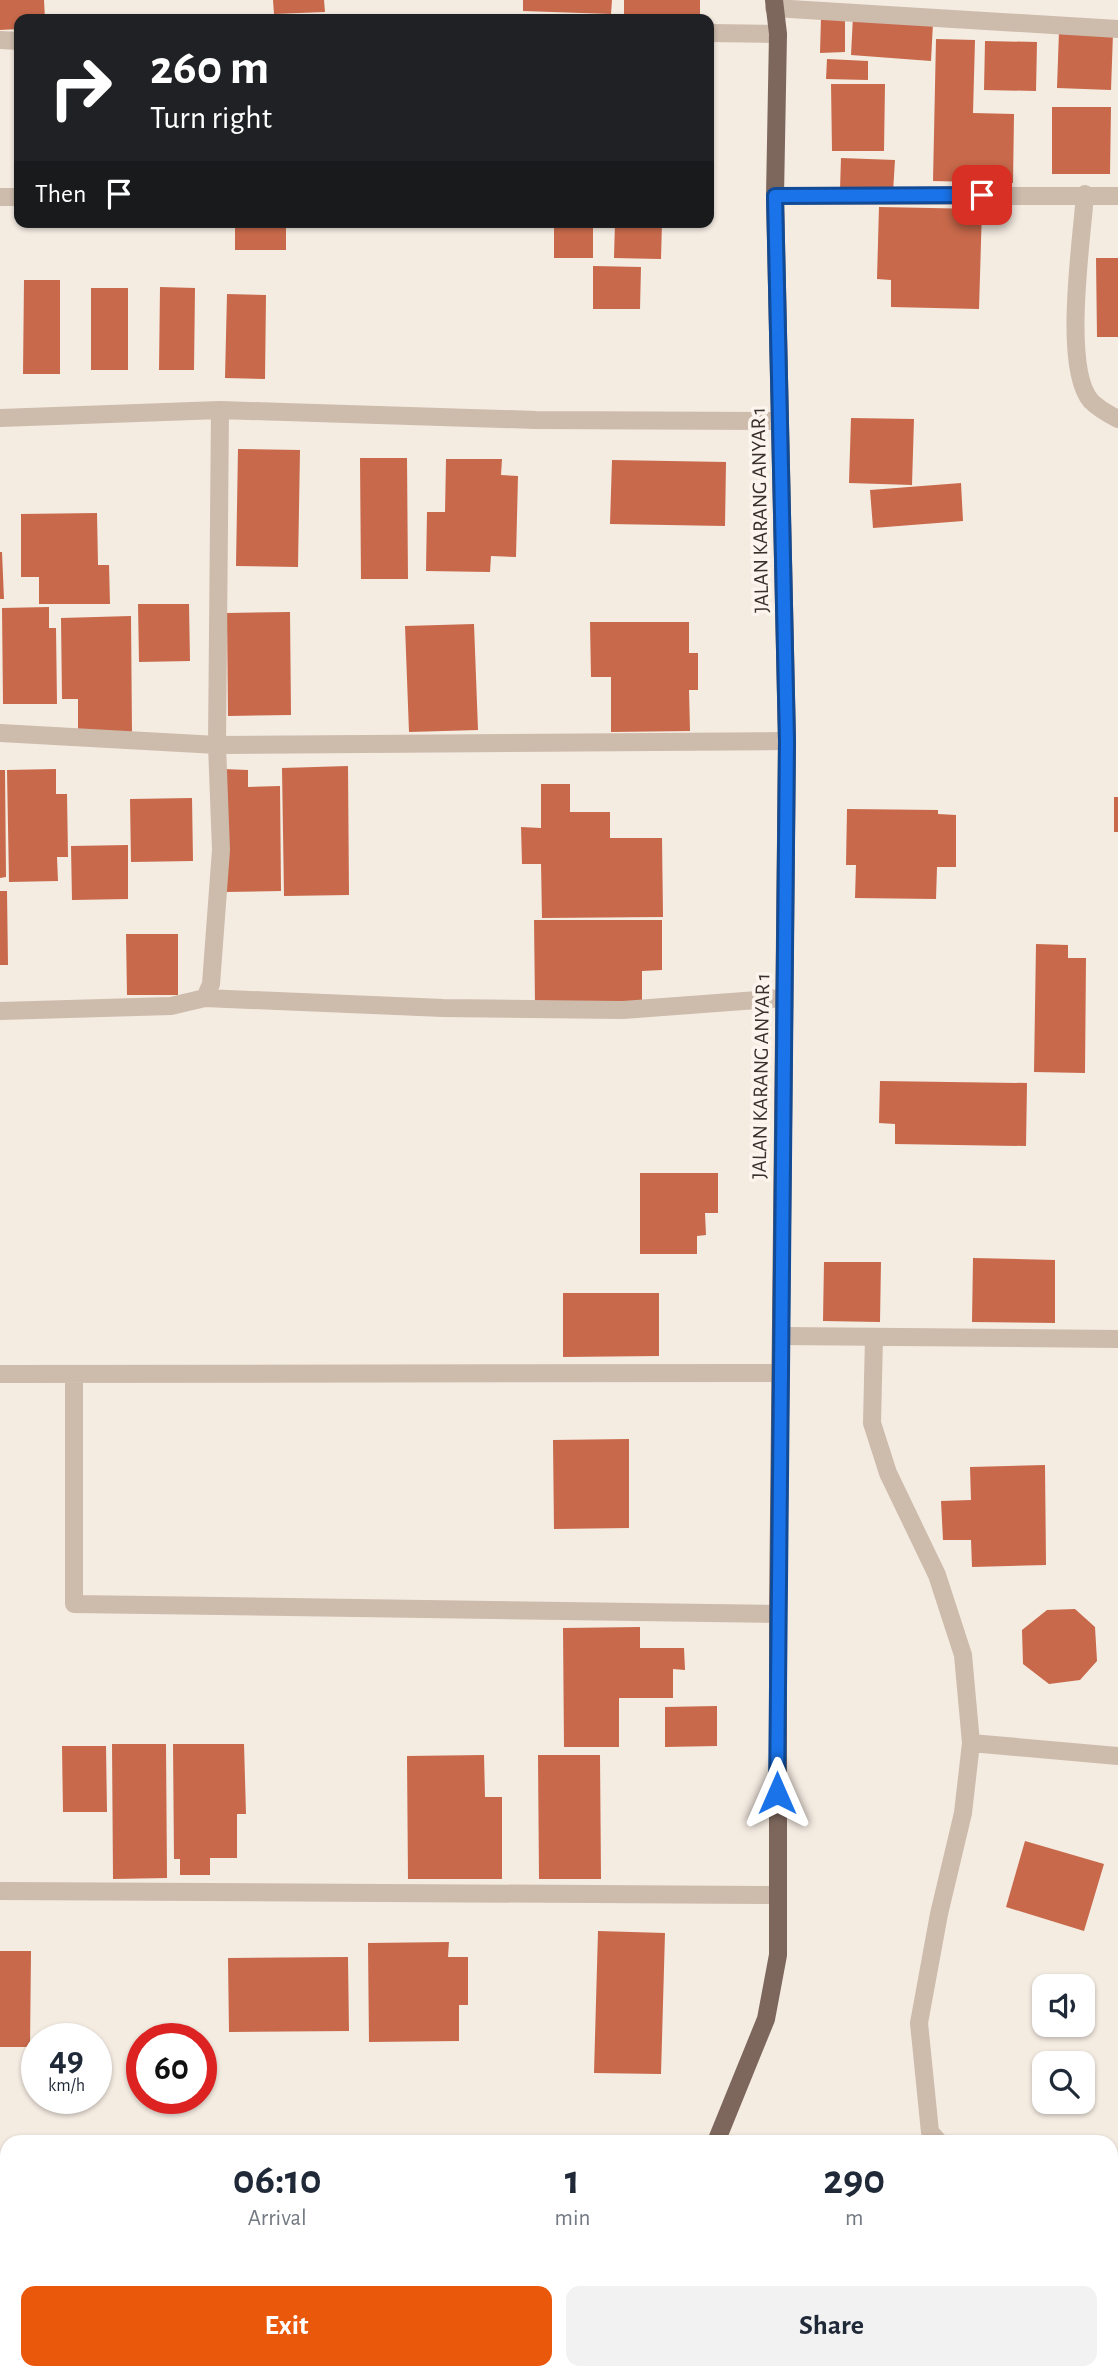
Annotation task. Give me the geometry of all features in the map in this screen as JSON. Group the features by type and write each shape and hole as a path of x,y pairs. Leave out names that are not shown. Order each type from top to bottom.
{"main road":[{"name":"JALAN KARANG ANYAR 1","path":"719,2135 766,2019 778,1955 778,1614 787,741 775,196 778,34 774,4"}],"street":[{"path":"774,4 1118,29"},
{"path":"714,33 778,34"},
{"path":"1085,194 1075,346 1080,380 1091,401 1118,419"},
{"path":"775,196 1118,195"},
{"path":"0,418 220,410 536,420 780,421"},
{"path":"205,998 214,967 221,850 217,745 220,410"},
{"path":"0,733 217,745 787,741"},
{"path":"0,1010 171,1006 205,998 443,1008 623,1010 784,999"},
{"path":"781,1336 1118,1339"},
{"path":"874,1337 872,1423 888,1473 937,1575 962,1655 971,1742 963,1814 939,1914 919,2023 930,2132 933,2135"},
{"path":"0,1374 781,1373"},
{"path":"74,1374 75,1604 778,1614"},
{"path":"971,1742 1118,1756"},
{"path":"0,1891 776,1895"}],"building":[{"path":"0,0 44,0 45,14 14,14 14,29 0,30"},
{"path":"273,0 324,0 325,12 274,14"},
{"path":"523,0 612,0 611,14 523,11"},
{"path":"624,0 700,0 700,14 624,14"},
{"path":"853,16 933,23 931,61 851,55"},
{"path":"845,17 845,52 820,53 821,18"},
{"path":"1059,31 1113,33 1111,90 1057,88"},
{"path":"936,39 975,40 973,113 1014,114 1013,183 933,181"},
{"path":"985,41 1037,42 1036,91 984,90"},
{"path":"827,59 868,61 868,80 826,79"},
{"path":"831,84 885,84 884,151 832,151"},
{"path":"1052,107 1111,107 1110,174 1052,174"},
{"path":"841,158 895,160 893,192 840,190"},
{"path":"879,207 982,209 979,309 891,307 891,280 877,279"},
{"path":"235,228 286,228 286,250 235,250"},
{"path":"554,228 593,228 593,258 554,258"},
{"path":"615,228 662,228 661,259 614,258"},
{"path":"1096,258 1118,258 1118,337 1097,337"},
{"path":"593,266 641,267 640,309 593,309"},
{"path":"24,280 60,280 60,374 23,374"},
{"path":"160,287 195,288 194,370 159,370"},
{"path":"91,288 128,288 128,370 91,370"},
{"path":"227,294 266,295 265,379 225,378"},
{"path":"851,418 914,419 912,485 849,483"},
{"path":"238,449 300,450 298,567 236,566"},
{"path":"360,458 407,458 408,579 361,579"},
{"path":"446,459 502,459 501,475 518,476 516,557 491,556 490,572 426,571 427,512 445,512"},
{"path":"612,460 726,462 725,526 610,524"},
{"path":"961,483 963,521 873,528 870,490"},
{"path":"97,513 98,565 109,565 110,604 39,604 39,577 21,577 21,514"},
{"path":"2,552 4,599 0,599"},
{"path":"138,604 189,604 190,661 139,662"},
{"path":"49,607 49,628 56,628 57,704 3,704 2,608"},
{"path":"290,612 291,715 228,716 227,613"},
{"path":"131,616 132,736 78,737 78,699 62,699 61,618"},
{"path":"590,622 689,622 689,653 698,653 698,690 689,690 690,731 611,732 611,677 591,677"},
{"path":"474,624 478,730 409,732 405,626"},
{"path":"348,766 349,895 284,896 282,768"},
{"path":"56,769 56,794 67,794 68,857 57,857 58,881 9,882 7,770"},
{"path":"223,769 248,770 248,787 280,786 281,891 224,892"},
{"path":"0,770 5,770 6,877 0,878"},
{"path":"541,784 570,784 570,812 610,812 610,838 662,838 663,917 542,918 541,864 522,864 521,827 541,828"},
{"path":"1114,797 1118,797 1118,832 1114,832"},
{"path":"192,798 193,861 131,862 130,799"},
{"path":"847,809 938,810 938,814 956,815 956,867 937,867 936,899 855,898 856,865 846,865"},
{"path":"128,845 128,899 72,900 71,846"},
{"path":"0,891 7,891 8,965 0,965"},
{"path":"534,920 662,920 662,970 642,971 642,1004 535,1005"},
{"path":"126,934 178,934 178,995 127,995"},
{"path":"1036,944 1068,945 1068,958 1086,958 1085,1073 1034,1072"},
{"path":"880,1081 1027,1083 1026,1146 895,1144 895,1124 879,1123"},
{"path":"640,1173 718,1173 718,1213 705,1213 706,1235 697,1236 697,1254 640,1254"},
{"path":"973,1258 1055,1260 1055,1323 972,1322"},
{"path":"824,1262 881,1262 880,1322 823,1321"},
{"path":"563,1293 659,1293 659,1356 563,1357"},
{"path":"629,1439 629,1528 554,1529 553,1440"},
{"path":"1045,1465 1046,1565 972,1567 971,1540 943,1540 941,1501 971,1500 970,1467"},
{"path":"1075,1609 1095,1627 1097,1661 1080,1680 1049,1684 1023,1664 1022,1630 1047,1610"},
{"path":"640,1627 640,1648 684,1648 685,1670 673,1669 673,1698 619,1698 619,1747 564,1747 563,1628"},
{"path":"717,1706 717,1746 665,1747 665,1707"},
{"path":"112,1744 166,1744 167,1878 113,1879"},
{"path":"173,1744 244,1744 246,1814 237,1814 237,1858 210,1858 210,1875 180,1875 180,1859 174,1859"},
{"path":"62,1746 106,1746 107,1812 63,1812"},
{"path":"484,1755 485,1797 502,1797 502,1879 408,1879 407,1756"},
{"path":"538,1755 600,1755 601,1879 539,1879"},
{"path":"1025,1841 1104,1864 1084,1931 1006,1907"},
{"path":"598,1931 665,1933 661,2074 594,2073"},
{"path":"449,1942 448,1957 468,1957 468,2005 459,2005 459,2041 369,2042 368,1943"},
{"path":"0,1951 31,1951 30,2023 21,2023 21,2047 0,2047"},
{"path":"348,1957 349,2031 229,2032 228,1958"}],"route":[{"path":"777,1793 787,741 775,196 982,195"}]}
